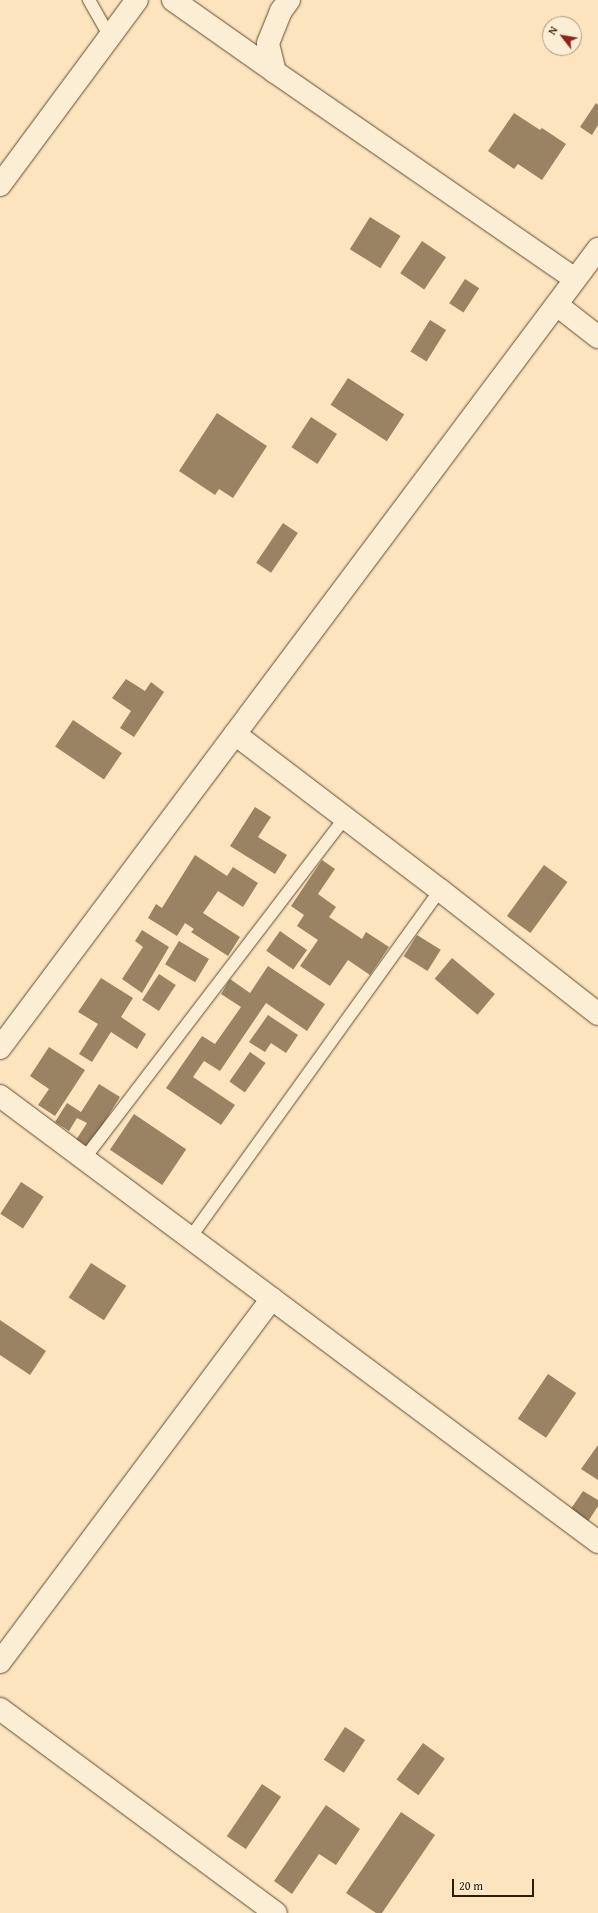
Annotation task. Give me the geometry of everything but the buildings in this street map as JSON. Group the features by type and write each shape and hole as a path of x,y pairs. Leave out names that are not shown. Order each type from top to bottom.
{"street":[{"path":"0,185 137,0"},
{"path":"173,0 576,279"},
{"path":"275,72 268,44 281,11 289,0"},
{"path":"0,1048 598,249"},
{"path":"557,305 598,337"},
{"path":"235,734 344,819 440,890 598,1014"},
{"path":"0,1096 598,1542"},
{"path":"0,1662 272,1299"},
{"path":"0,1709 276,1913"}],"lane":[{"path":"89,0 110,37"},
{"path":"84,1159 344,819"},
{"path":"190,1238 440,890"}]}
